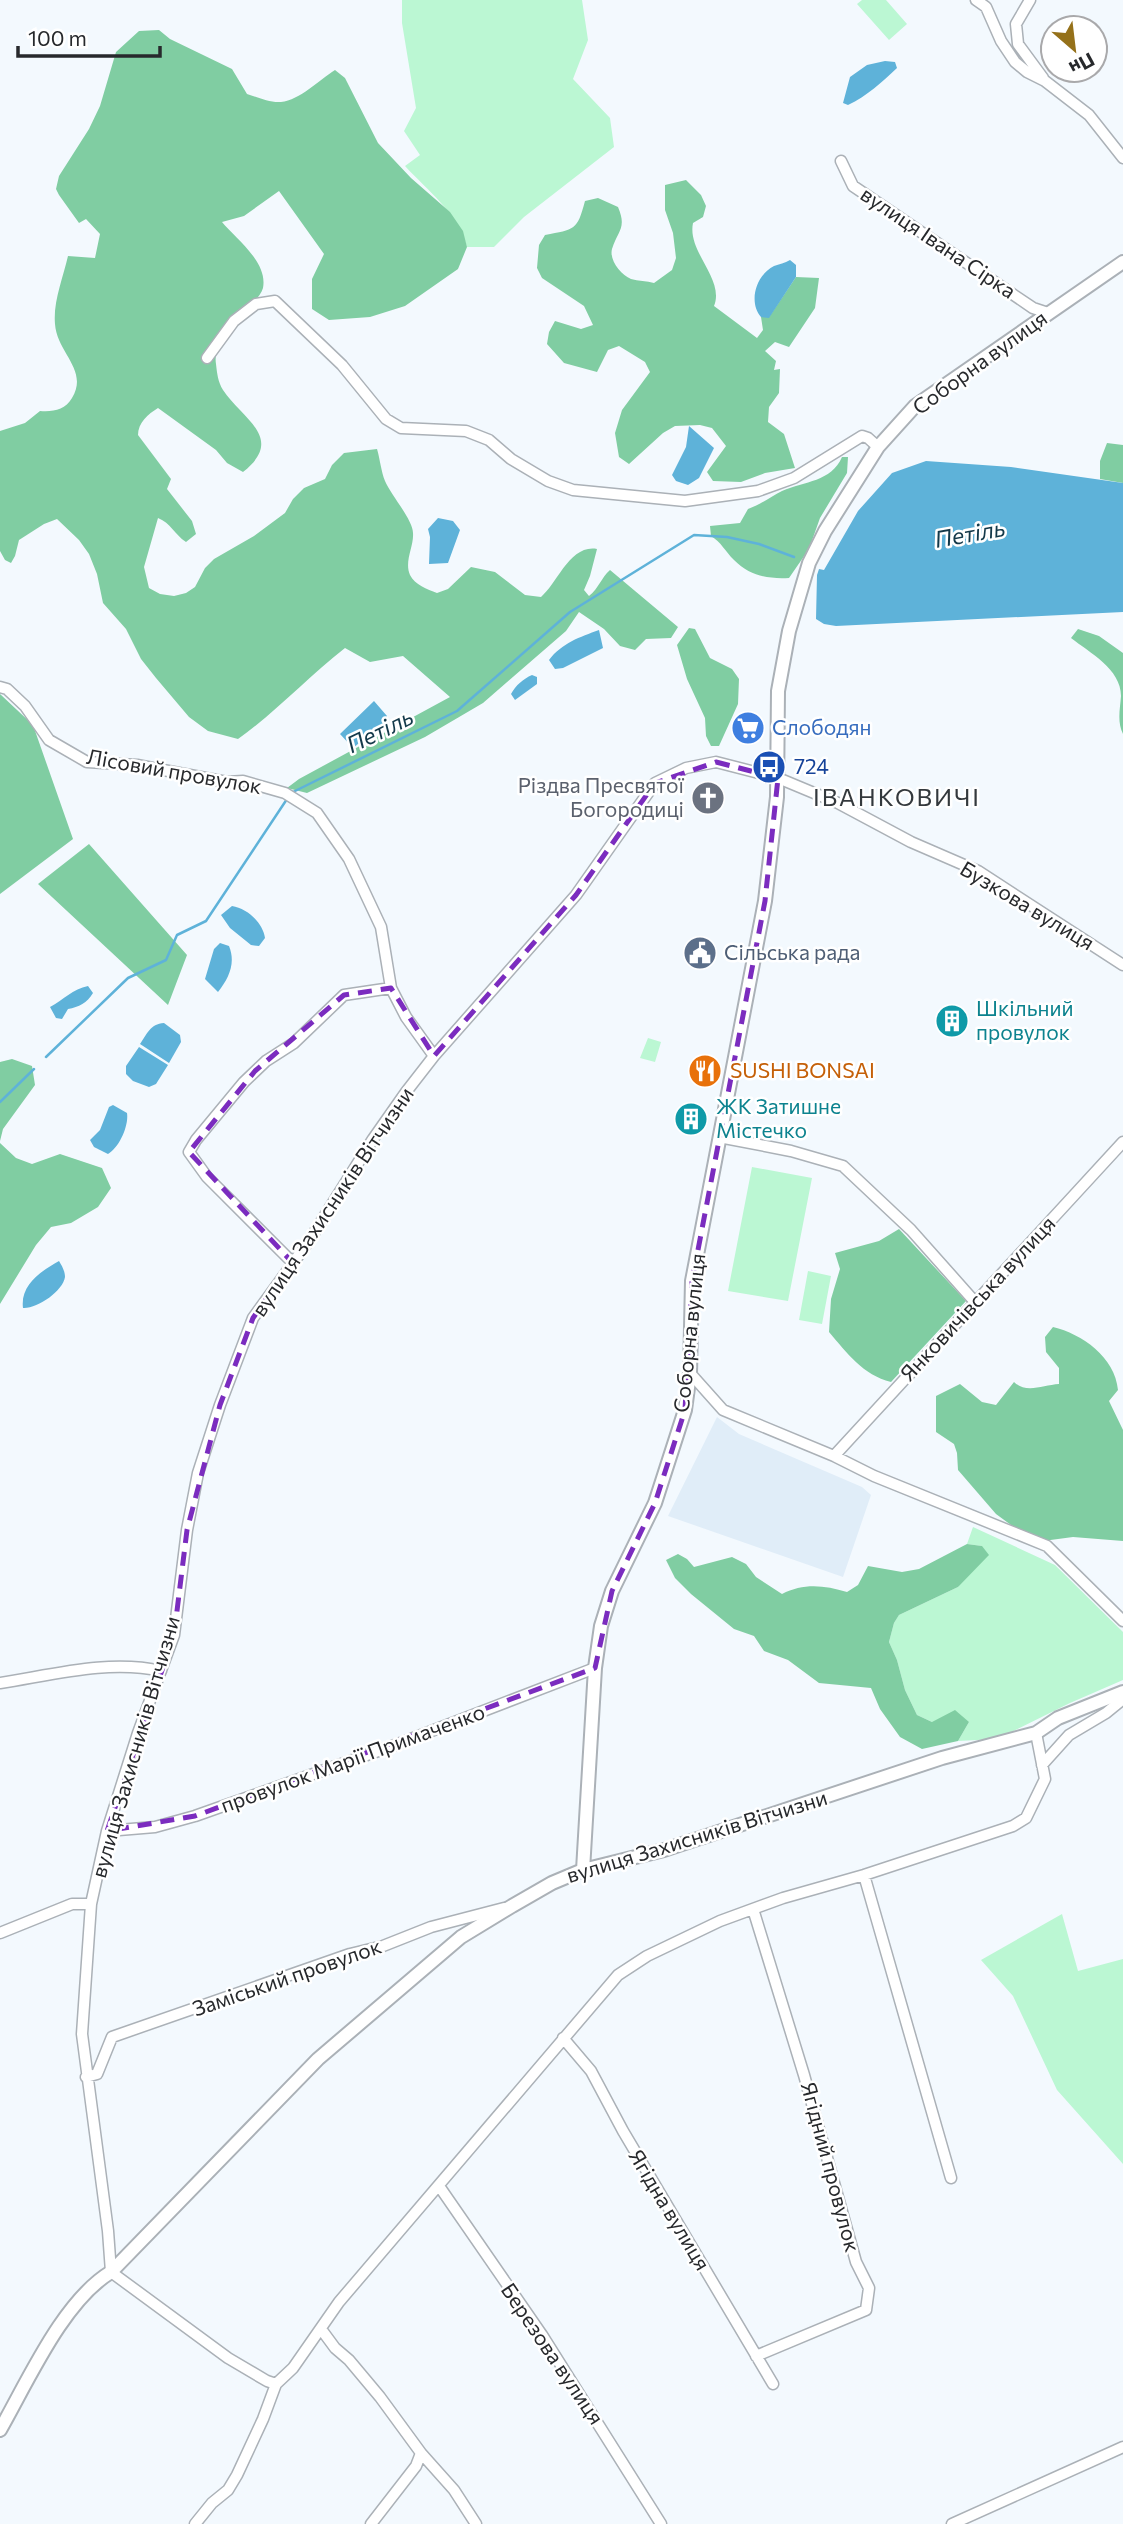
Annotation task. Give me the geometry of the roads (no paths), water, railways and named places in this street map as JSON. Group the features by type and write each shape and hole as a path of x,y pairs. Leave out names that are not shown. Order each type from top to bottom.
{"street":[{"path":"976,0 986,7 1001,41 1015,62 1039,78"},
{"path":"1030,0 1016,24 1018,44 1039,73"},
{"path":"1049,84 1089,115 1123,158"},
{"name":"вулиця Івана Сірка","path":"841,161 853,186 1033,307 1048,313"},
{"name":"Соборна вулиця","path":"583,1870 595,1668 601,1626 612,1591 655,1503 685,1410 690,1373 692,1281 765,901 778,778 778,691 789,631 805,574 825,531 878,447 915,406 1122,264"},
{"path":"207,358 234,321 256,304 275,301 342,365 386,419 401,428 466,431 489,440 511,459 548,481 573,490 685,501 746,493 794,478 862,436 878,447"},
{"name":"Лісовий провулок","path":"0,687 25,706 48,740 88,762 137,765 227,782 243,781 289,796 317,813 349,859 381,927 391,988 406,1017 434,1056"},
{"name":"вулиця Захисників Вітчизни","path":"111,2272 82,2034 91,1904 107,1831 138,1732 174,1635 187,1530 198,1474 219,1405 253,1318 309,1241 373,1139 434,1056 576,895 655,783 686,768 716,762 778,778"},
{"name":"Бузкова вулиця","path":"778,778 838,803 911,842 978,871 1123,965"},
{"path":"292,1262 207,1177 189,1152 195,1140 243,1082 294,1043 344,995 391,988"},
{"path":"719,1136 791,1151 843,1166 911,1230 975,1302"},
{"name":"Янковичівська вулиця","path":"834,1456 1123,1142"},
{"path":"690,1373 723,1410 834,1456 874,1476 1047,1546 1123,1621"},
{"path":"0,1683 114,1666 141,1666 161,1671"},
{"name":"провулок Марії Примаченко","path":"107,1831 155,1827 195,1816 395,1745 595,1668"},
{"name":"вулиця Захисників Вітчизни","path":"0,2430 73,2304 95,2281 111,2272 318,2059 461,1937 552,1883 583,1870 664,1850 942,1758 1036,1733 1058,1718 1123,1692"},
{"path":"1042,1765 1069,1735 1107,1713 1123,1699"},
{"path":"195,2524 232,2483 263,2419 276,2384 293,2368 339,2302 618,1975 647,1956 720,1921 783,1898 864,1875 1013,1826 1026,1818 1045,1779 1036,1733"},
{"path":"864,1875 951,2178"},
{"path":"0,1933 72,1905 91,1904"},
{"name":"Заміський провулок","path":"86,2077 97,2074 111,2037 350,1954 383,1946 431,1927 512,1906"},
{"name":"Ягідний провулок","path":"753,1909 804,2075 856,2262 869,2288 866,2310 756,2356"},
{"name":"Ягідна вулиця","path":"563,2038 591,2071 623,2131 773,2384"},
{"name":"Березова вулиця","path":"439,2186 542,2334 661,2524"},
{"path":"111,2272 219,2352 276,2384"},
{"path":"321,2329 380,2397 421,2453 454,2490 476,2524"},
{"path":"952,2524 1123,2447"},
{"path":"371,2524 416,2466 421,2453"}],"water":[{"path":"895,62 897,68 862,97 848,105 843,103 850,77 867,65"},
{"path":"790,260 796,265 796,277 769,318 761,317 755,304 759,282 768,270"},
{"path":"689,426 714,448 699,478 688,485 676,481 672,475 686,447"},
{"path":"926,461 1011,467 1123,483 1123,612 836,626 816,619 819,569 824,570 858,511 892,473"},
{"path":"438,518 453,521 460,530 448,563 429,564 428,529"},
{"path":"599,630 603,648 563,668 555,669 549,660 560,649"},
{"path":"532,675 537,677 537,684 515,700 511,694 513,691"},
{"path":"374,701 387,716 385,722 353,748 340,734"},
{"path":"232,906 249,913 258,922 265,938 259,946 251,945 230,928 221,915"},
{"path":"220,943 229,946 232,958 228,976 218,992 205,979 214,949"},
{"path":"88,986 93,993 88,999 79,1006 68,1009 62,1019 56,1018 50,1007"},
{"path":"164,1023 180,1035 181,1042 169,1063 140,1044 152,1027"},
{"path":"139,1047 168,1065 156,1084 149,1087 133,1081 126,1074 126,1066"},
{"path":"113,1105 127,1113 127,1118 119,1142 108,1154 94,1147 90,1140 100,1130 109,1107"},
{"path":"59,1261 65,1277 60,1288 35,1306 23,1308 28,1286 45,1269"}],"waterway":[{"name":"Петіль","path":"291,793 457,711 570,612 694,535 727,537 759,544 794,557"},
{"name":"Петіль","path":"46,1057 128,978 166,960 177,935 206,921 287,799"},
{"name":"Петіль","path":"0,1102 34,1069"}],"place":[{"name":"Слободян","path":"748,728"},
{"name":"724","path":"769,767"},
{"name":"Різдва Пресвятої Богородиці","path":"708,798"},
{"name":"Cільська рада","path":"700,953"},
{"name":"Шкільний провулок","path":"952,1021"},
{"name":"SUSHI BONSAI","path":"705,1071"},
{"name":"ЖК Затишне Містечко","path":"691,1119"}],"district":[{"name":"ІВАНКОВИЧІ","path":"897,798"}]}
